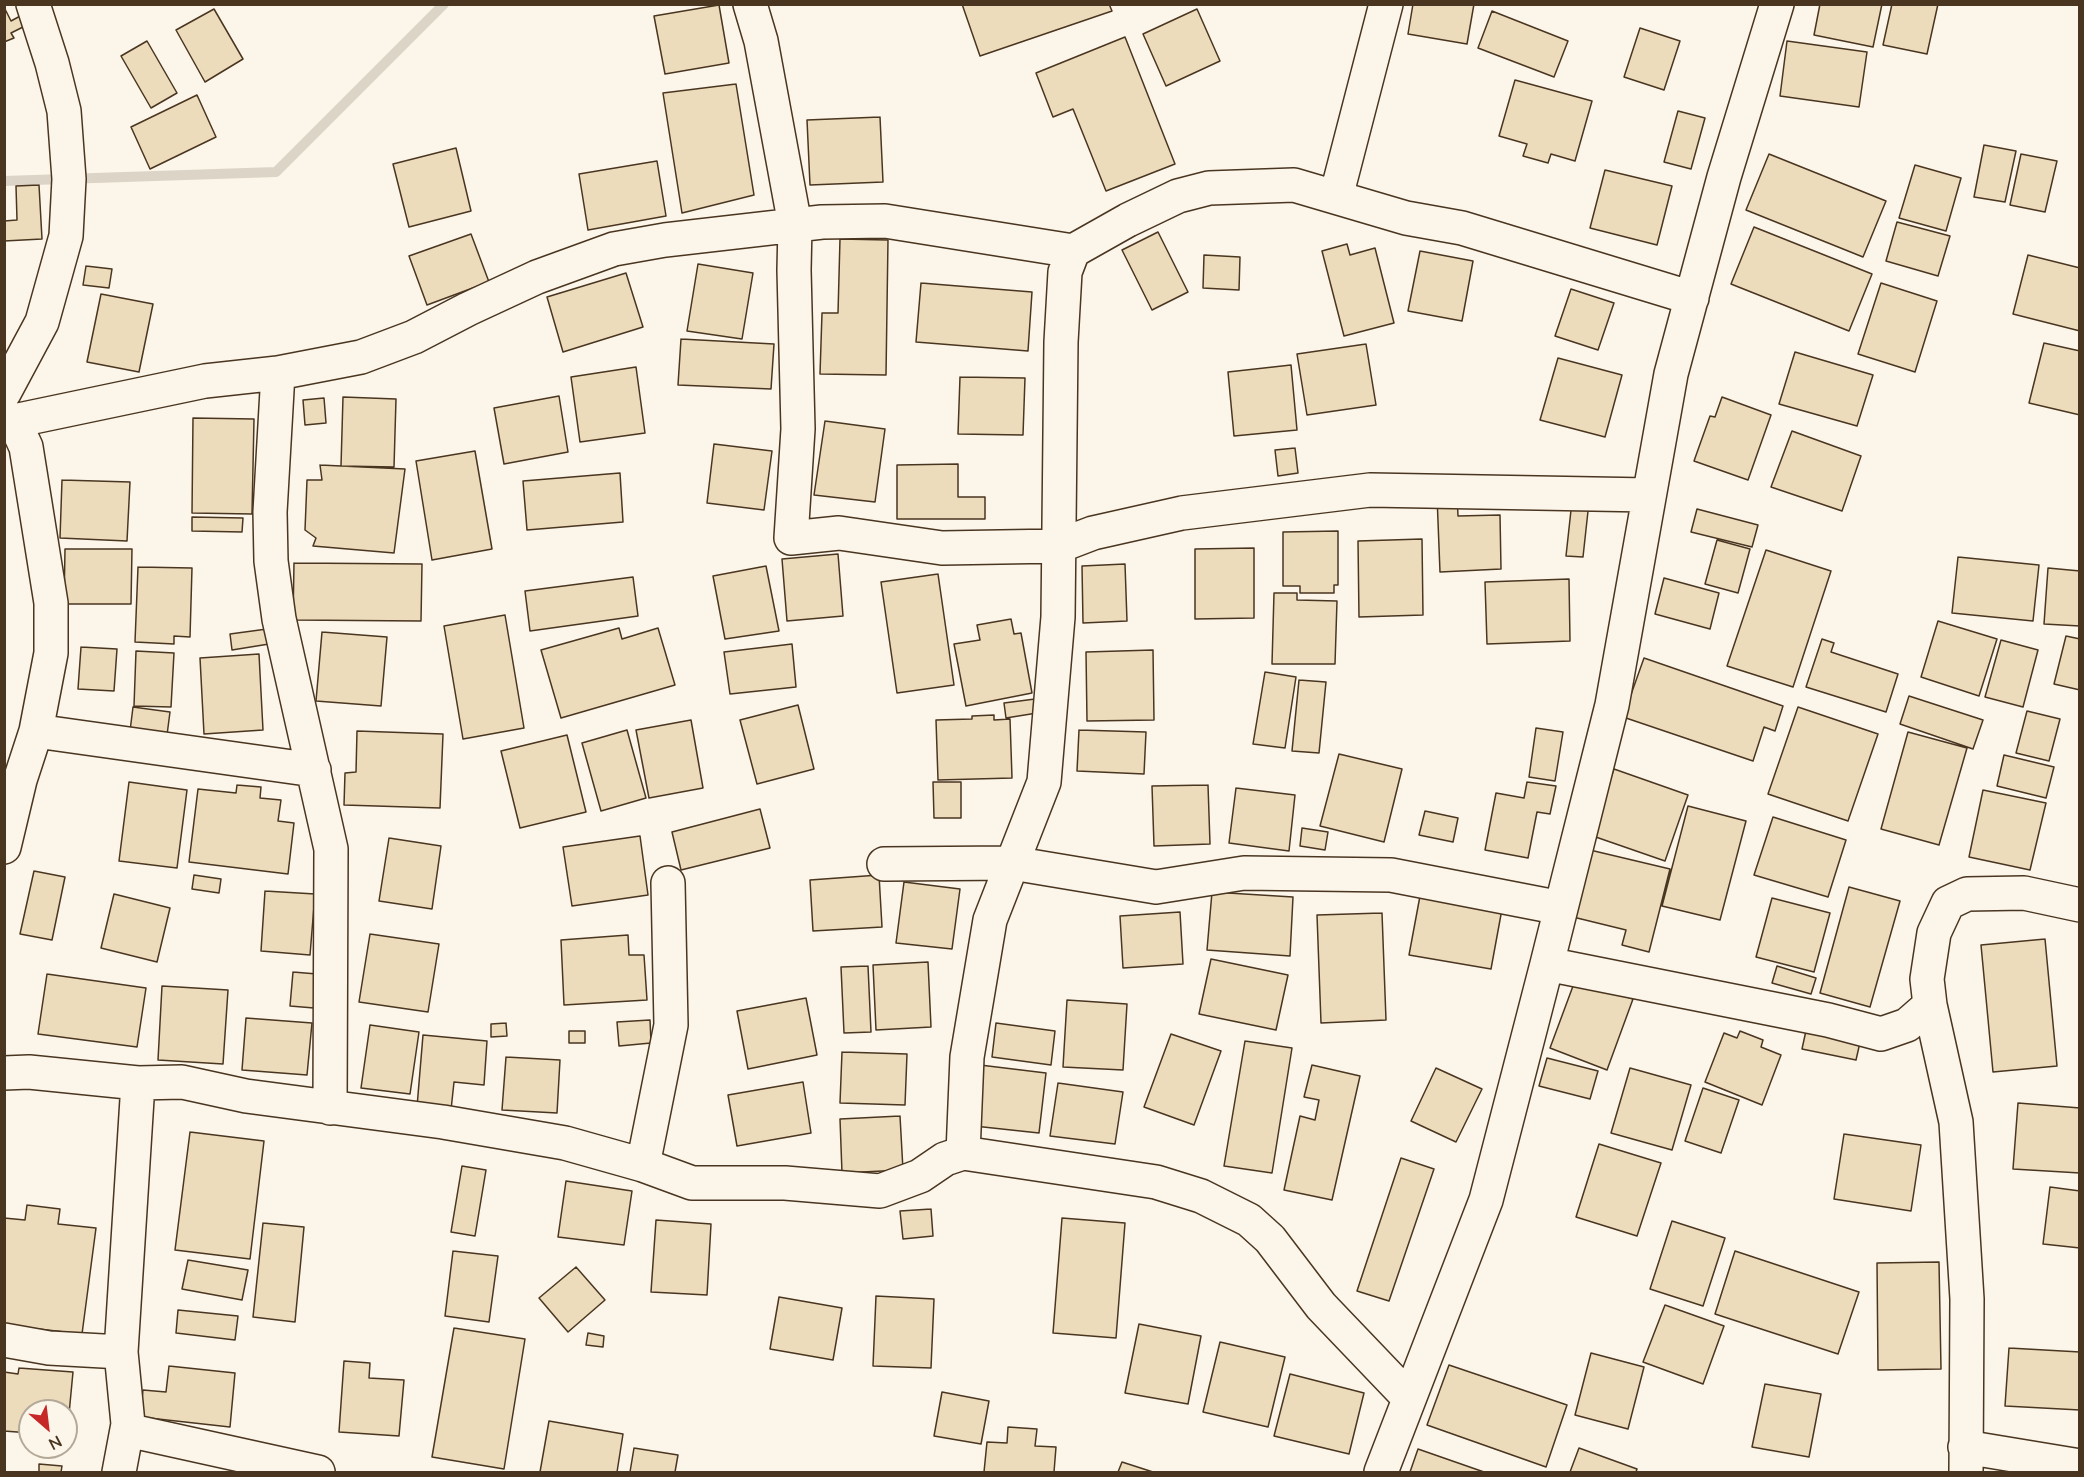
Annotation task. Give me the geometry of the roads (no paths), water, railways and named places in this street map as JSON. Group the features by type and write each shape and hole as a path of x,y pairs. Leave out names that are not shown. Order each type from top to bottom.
{"street":[{"path":"4,847 20,780 36,731 51,653 51,603 26,447 8,410 42,322 66,236 69,179 64,111 52,63 33,4"},
{"path":"750,4 761,41 795,225 798,429 791,538 839,533 942,548 1059,546 1093,533 1182,513 1370,490 1418,489 1649,495"},
{"path":"1336,197 1386,4"},
{"path":"1381,1473 1485,1200 1562,908 1612,705 1671,374 1724,177 1777,4"},
{"path":"8,410 205,381 278,373 361,357 414,337 537,277 614,249 723,232 822,222 885,221 1073,251 1162,203 1209,188 1294,184 1406,218 1462,228 1692,298"},
{"path":"963,1153 967,1057 990,920 1044,782 1058,617 1061,342 1065,272 1073,251"},
{"path":"278,373 270,512 271,561 279,619 331,849 330,1108"},
{"path":"36,731 314,770"},
{"path":"884,864 1012,862 1156,887 1244,873 1391,875 1562,908"},
{"path":"643,1165 671,1025 668,883"},
{"path":"1918,1015 1934,933 1948,903 1968,894 2024,893 2079,905"},
{"path":"1547,964 1828,1020 1881,1034 1918,1015"},
{"path":"1918,1015 1938,1038 1956,1122 1967,1299 1966,1460 2079,1466"},
{"path":"5,1071 138,1083 182,1082 246,1096 443,1122 565,1143 643,1165 692,1183 785,1183 880,1191 920,1176 945,1159 963,1153 1156,1182 1201,1196 1249,1220 1270,1239 1321,1306 1409,1398"},
{"path":"119,1473 127,1430 121,1352 138,1083"},
{"path":"4,1340 50,1348 121,1352"},
{"path":"127,1430 318,1473"}],"waterway":[{"path":"4,181 276,172 444,4"}]}
